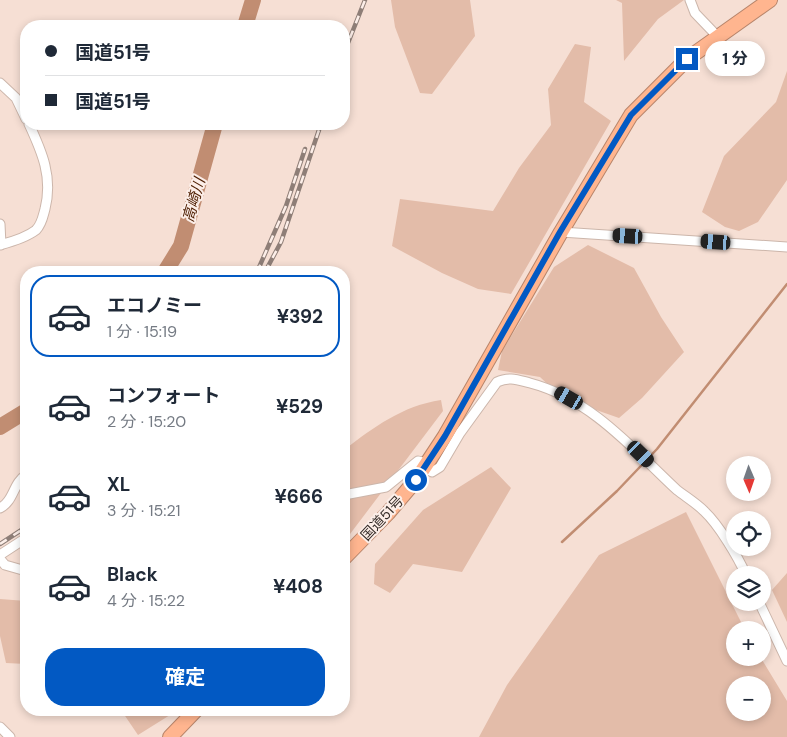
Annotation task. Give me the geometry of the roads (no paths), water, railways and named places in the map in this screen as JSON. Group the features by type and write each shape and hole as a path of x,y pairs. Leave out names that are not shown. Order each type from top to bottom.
{"highway":[{"name":"国道51号","path":"350,552 388,513 425,466 445,436 560,232 631,115 687,59 770,0"},
{"path":"170,737 190,716"}],"street":[{"path":"690,0 695,14 718,37"},
{"path":"0,83 16,98 20,106"},
{"path":"0,224 0,245 35,230 43,220 48,196 47,170 42,150 32,130"},
{"path":"560,232 787,247"},
{"path":"350,494 386,487 418,461 432,472 440,467 460,433 497,382 504,378 516,379 560,393 592,414 629,443 677,489 704,511 740,566"},
{"path":"0,508 9,501 20,480"},
{"path":"20,542 0,557 5,565 20,569"},
{"path":"763,611 787,661"},
{"path":"0,727 10,737"}],"waterway":[{"name":"高崎川","path":"247,20 253,0"},
{"name":"高崎川","path":"169,266 181,246 213,130"},
{"path":"562,542 617,491 657,449 787,284"},
{"name":"高崎川","path":"0,427 20,415"}],"railway":[{"path":"350,38 365,0"},
{"path":"268,266 281,242 319,130"},
{"path":"260,266 286,206 305,149"},
{"path":"0,544 20,531"}]}
